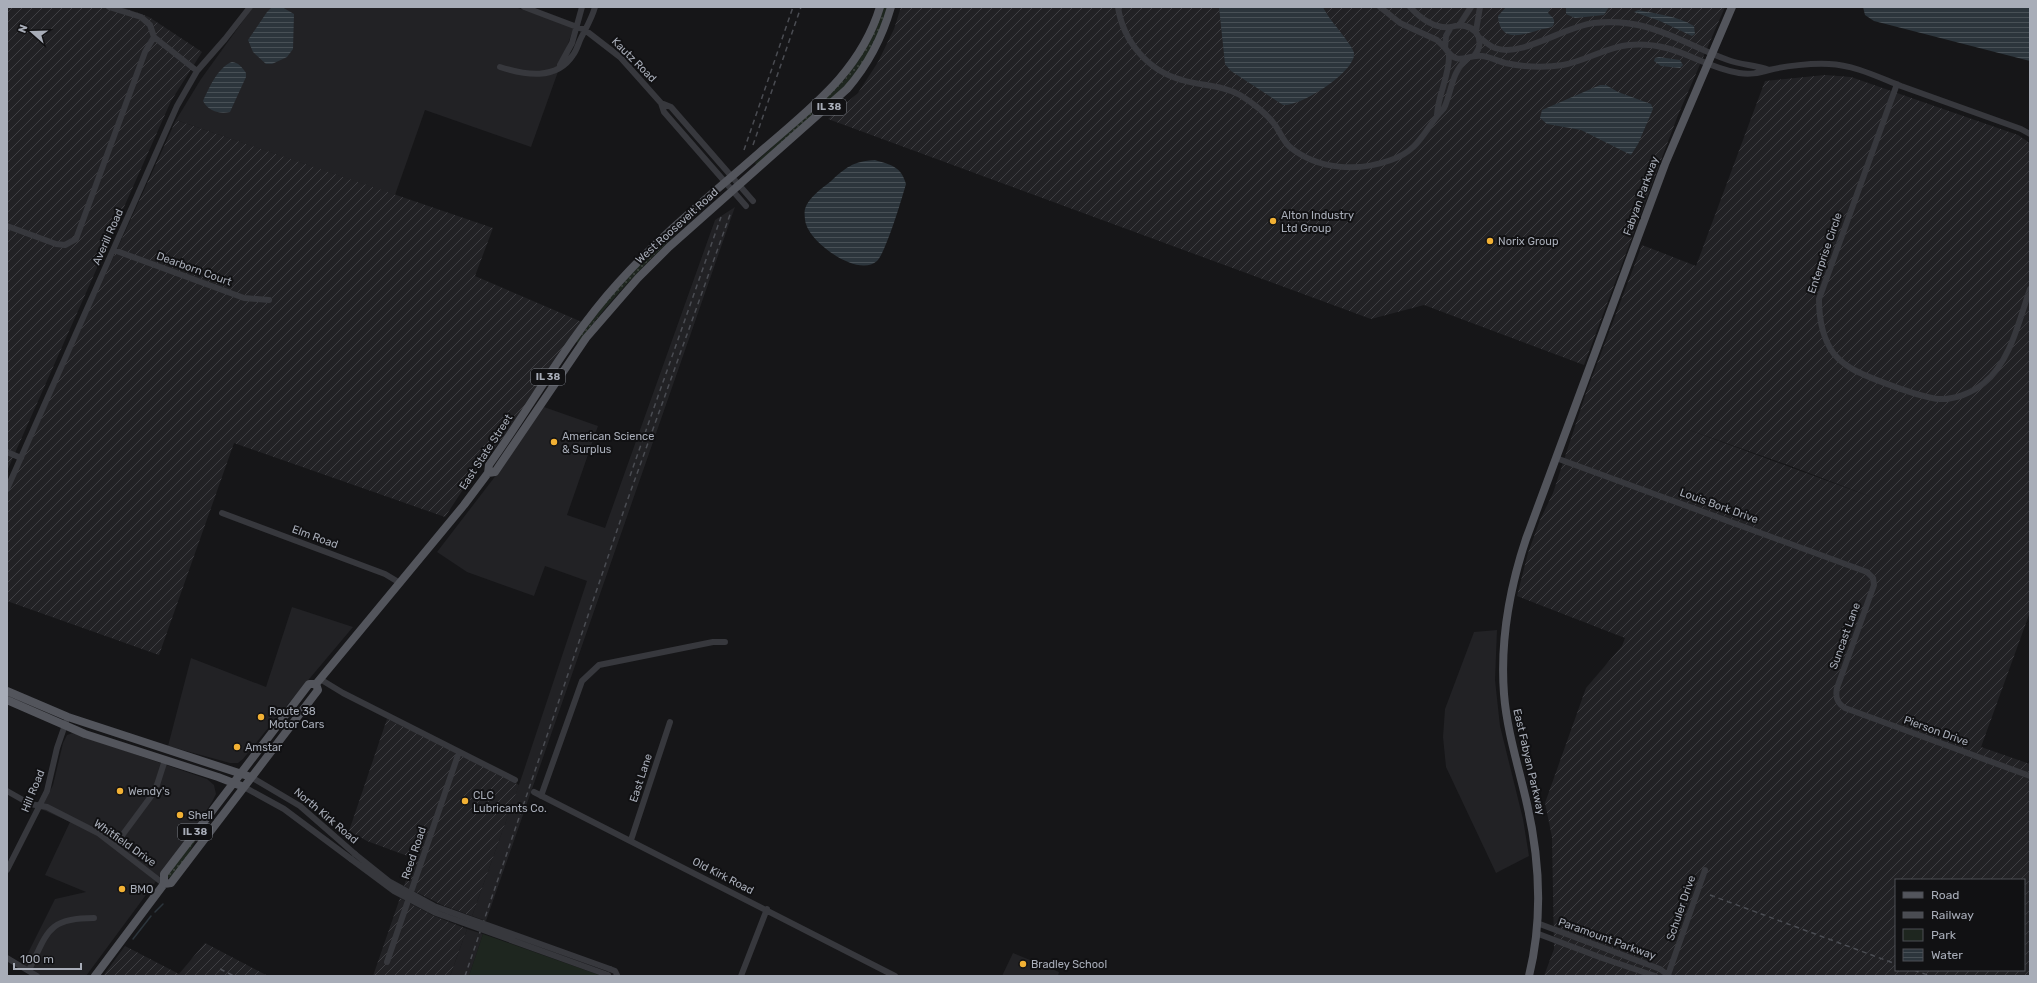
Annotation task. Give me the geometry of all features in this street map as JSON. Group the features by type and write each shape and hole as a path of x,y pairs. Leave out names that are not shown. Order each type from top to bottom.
{"main road":[{"name":"West Roosevelt Road","path":"725,182 827,94 842,78 866,42 880,7"},
{"name":"West Roosevelt Road","path":"488,473 495,472 578,350 608,310 660,255 829,106 852,83 875,49 891,7"},
{"name":"Fabyan Parkway","path":"1579,396 1665,164 1707,62 1732,7"},
{"name":"East State Street","path":"95,976 164,884 164,874 309,684 318,682 441,534 488,473 489,465 564,352 607,296 651,249 725,182"},
{"name":"East Fabyan Parkway","path":"1529,976 1537,924 1538,893 1535,843 1507,720 1504,694 1503,658 1506,615 1515,574 1579,396"},
{"name":"East State Street","path":"164,884 172,883 318,690 318,682"},
{"name":"North Kirk Road","path":"7,691 68,717 251,777"},
{"name":"North Kirk Road","path":"7,700 64,726 244,787"}],"street":[{"path":"109,7 141,17 150,26 154,37 197,71"},
{"name":"Averill Road","path":"7,489 177,106 197,71 226,39 250,7"},
{"name":"Kautz Road","path":"524,7 585,30 620,58 661,103 664,112 725,182 736,188 753,201"},
{"path":"558,68 569,52 578,27 582,7"},
{"path":"500,67 522,74 535,75 547,74 568,62 574,54 595,7"},
{"path":"1118,7 1128,38 1147,63 1182,80 1220,87 1239,95 1265,114 1290,146 1308,158 1323,164 1354,168 1391,160 1410,150 1417,144 1437,115 1444,108 1456,72 1466,60 1474,56 1479,49 1480,38"},
{"path":"1380,7 1400,22 1437,40 1456,59 1466,60"},
{"path":"1410,7 1432,25 1445,28 1460,24 1467,25 1476,31 1480,38 1494,48 1514,49 1537,43 1560,32 1584,25 1619,22 1659,30 1734,62 1759,66 1769,70"},
{"path":"1460,24 1471,7"},
{"path":"1476,31 1480,7"},
{"path":"1437,115 1449,62 1446,36 1451,27"},
{"path":"7,226 56,244 66,245 76,239 142,59 154,37"},
{"path":"1474,56 1521,66 1546,66 1575,62 1626,45 1641,44 1674,49 1740,73 1759,74 1769,70 1829,64 1850,67 2021,129 2030,134"},
{"name":"Enterprise Circle","path":"1897,84 1819,300 1820,322 1824,335 1834,354 1855,370 1930,398 1948,399 1964,395 1984,384 2003,362 2030,289"},
{"name":"Kautz Road","path":"661,103 671,107 732,177 746,206"},
{"name":"Dearborn Court","path":"114,250 244,298 269,300"},
{"path":"7,452 21,458"},
{"name":"Louis Bork Drive","path":"1556,458 1858,567 1868,572 1873,578"},
{"name":"Elm Road","path":"222,513 385,574 400,583"},
{"name":"Suncast Lane","path":"1837,700 1837,688 1873,589 1873,578"},
{"path":"541,796 582,681 599,665 714,642 725,642"},
{"path":"318,682 343,693 515,780"},
{"name":"Pierson Drive","path":"1837,700 1845,708 2030,776"},
{"name":"Hill Road","path":"7,870 47,789 57,748 68,717"},
{"name":"East Lane","path":"631,840 670,722"},
{"name":"Reed Road","path":"387,962 460,752"},
{"path":"115,845 155,792 165,760"},
{"name":"North Kirk Road","path":"251,777 300,806 353,857"},
{"name":"North Kirk Road","path":"244,787 284,809 390,882 434,906 613,974"},
{"name":"Whitfield Drive","path":"7,791 30,804 46,807 93,831 115,845 164,884"},
{"name":"Old Kirk Road","path":"534,792 631,840 895,976"},
{"name":"Schuler Drive","path":"1669,976 1705,870"},
{"path":"741,976 766,909"},
{"path":"29,970 46,936 54,926 65,920 94,918"},
{"name":"Paramount Parkway","path":"1537,924 1660,969 1669,976"},
{"name":"Paramount Parkway","path":"1536,933 1602,958 1656,976"},
{"path":"7,958 37,976"},
{"name":"Paramount Parkway","path":"1660,976 1669,976"}],"shaded area":[{"path":"7,7 122,7 149,17 202,52 171,101 7,471"},
{"path":"253,7 515,7 574,27 531,147 425,110 395,195 176,120 201,79"},
{"path":"901,7 1725,7 1678,115 1584,365 1424,305 1371,319 828,119 858,93 878,62 894,29"},
{"path":"1825,75 1851,77 2018,135 2030,143 2030,612 1981,747 2030,764 2030,976 1544,976 1554,949 1552,837 1545,803 1586,688 1622,646 1625,638 1517,596 1528,553 1540,520 1553,493 1586,393 1642,245 1696,266 1765,81","holes":["1681,427 1788,465 1874,498"]},
{"path":"176,120 493,228 475,276 582,322 513,424 462,491 445,517 234,443 159,655 7,601 7,491"},
{"path":"735,207 486,921 472,916 522,776 587,581 545,566 534,596 467,572 437,552 500,470 544,407 598,426 567,515 605,528 715,220"},
{"path":"292,607 353,627 243,759 238,763 230,763 168,746 191,658 266,687"},
{"path":"1497,630 1495,680 1500,726 1523,819 1529,856 1496,873 1446,767 1443,737 1445,709 1474,632"},
{"path":"387,719 457,752 519,785 472,916 442,905 404,886 413,858 367,841 349,831"},
{"path":"73,733 207,779 214,785 216,794 191,834 86,976 41,976 22,965 55,899 86,892 45,875 70,822 41,809 53,785 63,743 67,735"},
{"path":"400,898 432,915 467,929 450,976 373,976"},
{"path":"467,929 483,934 469,976 450,976"},
{"path":"205,943 268,976 103,976 125,946 179,974"},
{"name":"Bradley School","path":"1013,953 1059,972 1058,976 1002,976"}],"green space":[{"path":"883,7 888,7 879,32 872,48 858,71 836,96 757,166 755,163 845,79 867,46"},
{"path":"709,200 711,202 641,269 608,305 578,343 576,342 607,301 641,263"},
{"path":"198,835 178,871 168,878 167,876"},
{"path":"483,934 602,976 469,976"}],"water":[{"path":"272,7 282,7 294,14 293,49 287,57 272,64 266,64 253,52 248,40"},
{"path":"1219,7 1323,7 1353,49 1354,53 1352,61 1337,78 1326,87 1302,100 1283,105 1231,71 1225,64"},
{"path":"1506,7 1551,7 1548,13 1553,17 1554,24 1550,28 1525,34 1512,35 1503,30 1498,16"},
{"path":"1566,7 1609,7 1604,15 1575,18 1566,14"},
{"path":"1863,7 2030,7 2030,61 1874,21 1865,15"},
{"path":"1638,10 1681,20 1694,26 1695,34 1692,36 1660,21 1634,12"},
{"path":"1659,57 1680,60 1683,65 1680,68 1661,66 1654,61 1655,58"},
{"path":"232,62 237,63 242,67 246,73 246,77 230,112 222,113 212,110 205,105 203,101 218,73 222,68"},
{"path":"1600,85 1606,85 1618,92 1651,104 1653,109 1638,144 1631,155 1581,130 1547,124 1540,118 1542,110"},
{"path":"875,160 895,167 901,173 906,184 881,256 877,261 869,265 859,265 848,262 836,256 817,240 810,232 806,224 805,210 812,197 845,169 861,162"}],"waterway":[{"path":"155,912 163,904"},
{"path":"133,939 151,916"}],"railway":[{"path":"744,150 793,7"},
{"path":"753,145 801,7"},
{"path":"465,976 625,507 731,212"},
{"path":"630,476 721,217"},
{"path":"1710,895 1895,964"},
{"path":"220,969 234,976"},
{"path":"1917,971 1930,976"}],"place":[{"name":"Alton Industry Ltd Group","path":"1273,221"},
{"name":"Norix Group","path":"1490,241"},
{"name":"American Science & Surplus","path":"554,442"},
{"name":"Route 38 Motor Cars","path":"261,717"},
{"name":"Amstar","path":"237,747"},
{"name":"Wendy's","path":"120,791"},
{"name":"CLC Lubricants Co.","path":"465,801"},
{"name":"Shell","path":"180,815"},
{"name":"BMO","path":"122,889"},
{"name":"Bradley School","path":"1023,964"}]}
